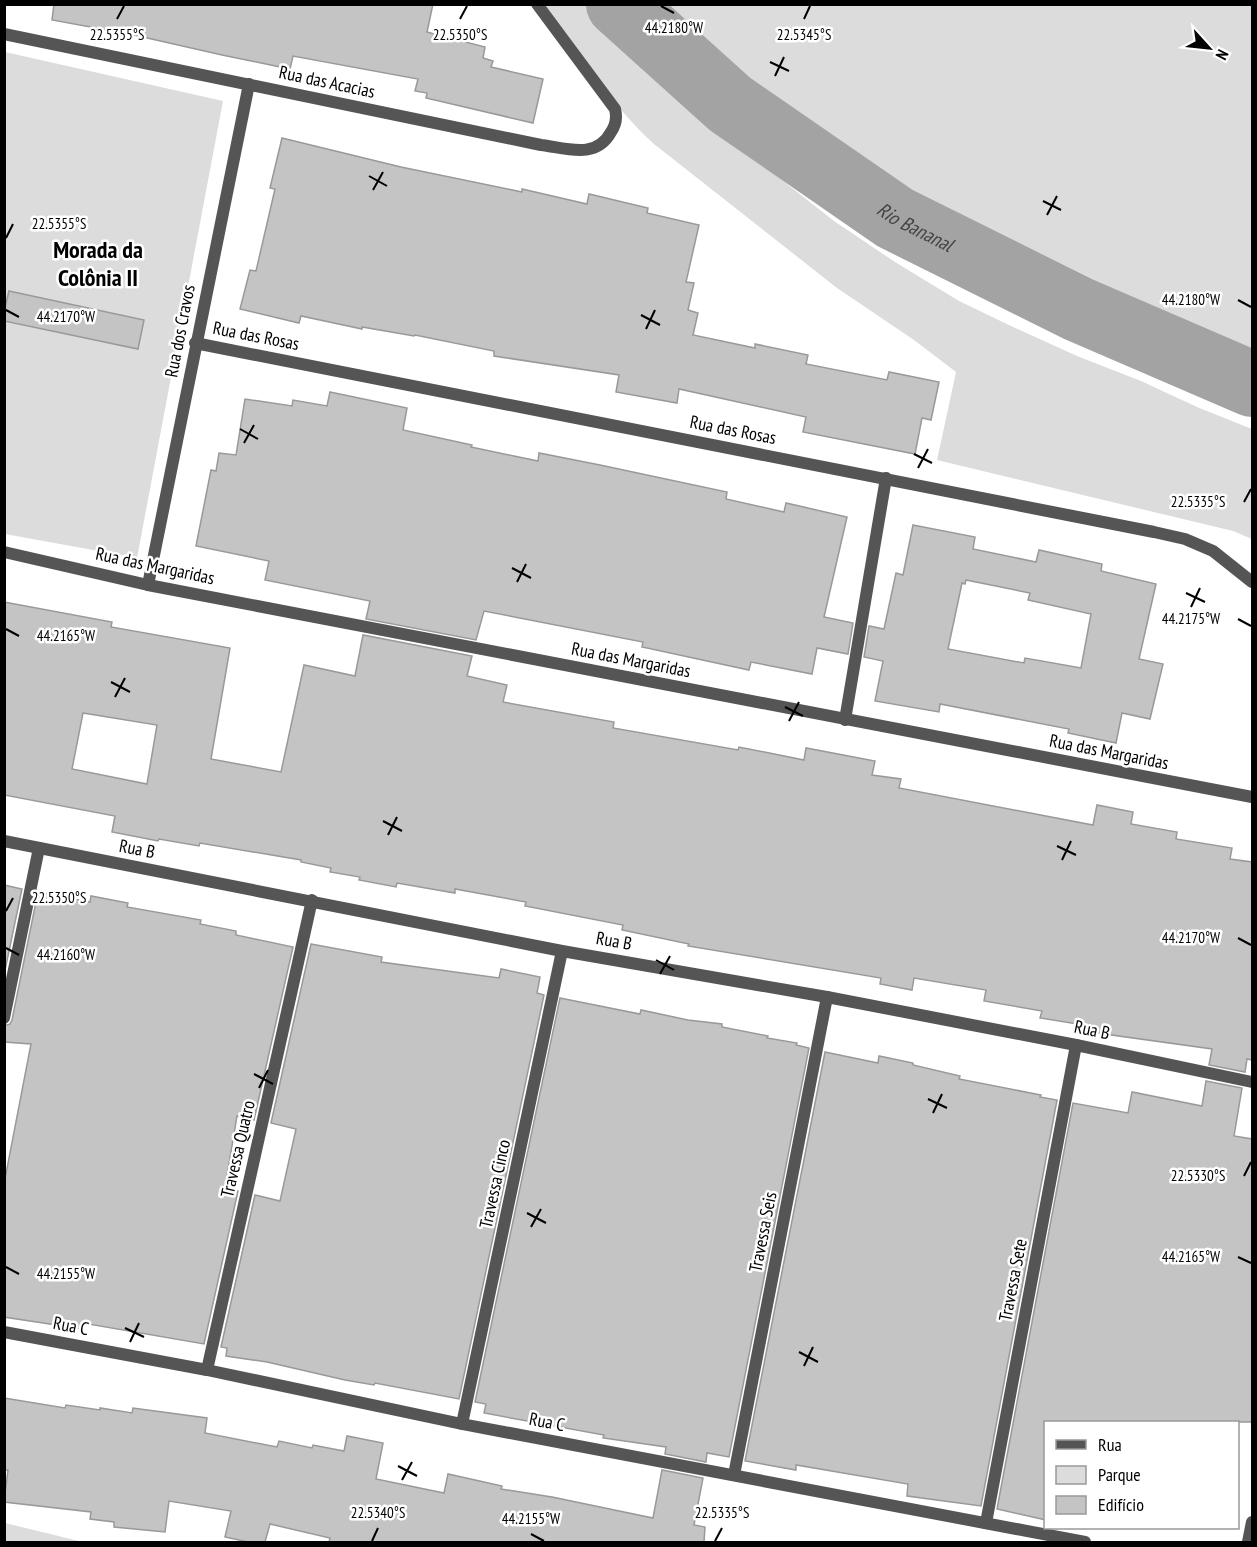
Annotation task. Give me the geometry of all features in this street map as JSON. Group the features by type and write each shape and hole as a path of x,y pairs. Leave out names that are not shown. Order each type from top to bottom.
{"street":[{"name":"Rua das Acacias","path":"4,34 541,145 582,151 590,150 609,136 616,122 615,109 537,4"},
{"name":"Rua dos Cravos","path":"148,585 249,84"},
{"name":"Rua das Rosas","path":"195,343 1185,539 1213,551 1252,582"},
{"path":"845,720 886,478"},
{"name":"Rua das Margaridas","path":"4,552 148,585 1252,797"},
{"name":"Rua B","path":"4,841 562,951 827,997 1076,1044 1252,1082"},
{"path":"4,1018 39,848"},
{"name":"Travessa Quatro","path":"207,1370 312,900"},
{"name":"Travessa Cinco","path":"462,1424 562,951"},
{"name":"Travessa Seis","path":"734,1475 827,997"},
{"name":"Travessa Sete","path":"986,1523 1076,1044"},
{"name":"Rua C","path":"4,1332 207,1370 462,1424 1085,1542"},
{"path":"1248,1542 1252,1522"}],"green space":[{"path":"545,5 603,5 663,73 773,173 834,221 959,301 1077,356 1252,429 1252,539 1233,531 937,460 956,372 914,340 837,288 654,144 609,95"},
{"path":"664,5 1252,5 1252,348 1194,331 1100,296 960,224 846,158 711,56"},
{"path":"5,52 223,101 137,558 5,534"},
{"path":"5,1523 83,1542 5,1542"}],"building":[{"path":"54,4 433,4 427,32 485,47 483,58 493,61 491,67 543,79 533,123 426,98 427,93 415,91 418,79 293,56 290,69 134,35 52,20"},
{"path":"282,138 401,167 522,192 522,189 587,204 589,194 648,208 647,213 699,225 686,282 694,283 688,310 698,313 693,335 755,348 755,344 808,355 806,364 887,380 889,372 939,382 931,420 922,418 915,454 803,432 806,417 679,389 677,403 616,392 619,375 494,356 494,351 415,335 362,327 362,329 301,316 299,323 240,309 250,270 256,271 275,189 270,188"},
{"path":"9,291 144,320 138,349 4,321"},
{"path":"330,392 407,408 403,430 472,445 471,447 538,461 539,453 600,465 727,492 726,499 784,512 786,503 847,517 824,617 853,623 848,654 817,648 812,674 751,662 749,670 642,647 643,642 484,611 476,640 366,619 370,601 265,580 269,561 196,546 211,470 216,471 219,453 236,455 245,399 292,406 293,400 327,406"},
{"path":"913,525 975,537 973,549 1036,562 1039,550 1102,564 1101,571 1156,584 1139,659 1163,664 1150,719 1122,713 1116,743 1068,733 1069,729 940,704 939,712 875,701 883,661 864,657 869,626 884,629 896,573 903,575","holes":["966,580 1030,593 1028,600 1091,614 1081,668 1025,658 1024,663 948,649 962,583 965,584"]},
{"path":"4,602 112,622 111,627 230,648 211,759 281,772 304,665 355,676 363,635 472,656 467,676 507,685 503,702 614,722 613,728 738,750 739,747 804,760 806,748 875,761 872,775 901,779 899,788 1093,825 1097,805 1133,812 1131,824 1177,832 1176,839 1232,848 1230,859 1252,862 1252,1060 1247,1059 1245,1072 1209,1065 1212,1049 1083,1031 1084,1025 1040,1018 1042,1011 984,1001 986,990 914,978 912,990 880,984 881,978 688,946 689,944 622,930 623,925 525,906 526,902 455,889 455,893 397,883 396,887 330,872 331,868 301,862 301,860 200,843 199,846 159,839 158,841 112,832 115,816 4,795","holes":["83,713 157,725 147,784 72,769"]},
{"path":"4,885 22,889 4,975"},
{"path":"38,892 90,902 91,896 128,903 127,907 201,920 200,924 236,931 236,935 293,947 254,1120 237,1116 225,1188 238,1191 204,1344 83,1323 82,1329 4,1317 4,1184 31,1044 4,1042 4,1026 10,1024 12,1020"},
{"path":"311,944 382,957 381,962 499,978 501,969 540,977 537,993 544,995 459,1399 375,1383 374,1385 345,1380 267,1362 226,1356 227,1348 221,1347 255,1195 280,1201 296,1129 271,1123"},
{"path":"560,998 640,1014 641,1010 688,1020 722,1024 722,1027 797,1043 796,1045 809,1048 729,1457 707,1453 706,1462 665,1454 666,1447 603,1438 604,1435 484,1413 486,1404 475,1402"},
{"path":"825,1052 878,1063 879,1056 913,1063 913,1065 960,1076 959,1079 1057,1100 981,1506 907,1496 908,1484 796,1465 796,1470 745,1461"},
{"path":"1206,1081 1242,1088 1234,1136 1252,1139 1252,1422 1044,1421 1044,1520 997,1509 1073,1103 1128,1113 1132,1092 1202,1106"},
{"path":"4,1398 65,1408 66,1405 132,1413 133,1408 207,1418 205,1433 277,1447 279,1441 312,1448 313,1445 344,1451 347,1436 383,1443 376,1479 444,1493 448,1474 502,1486 501,1489 653,1518 662,1470 703,1478 694,1525 705,1527 704,1542 329,1542 330,1538 270,1524 265,1542 248,1542 225,1537 231,1511 169,1501 165,1532 114,1527 114,1522 90,1519 91,1512 4,1502 8,1470 4,1470"}],"waterway":[{"name":"Rio Bananal","path":"619,4 730,104 895,218 1078,309 1252,384"}],"district":[{"name":"Morada da Colônia II","path":"98,264"}]}
